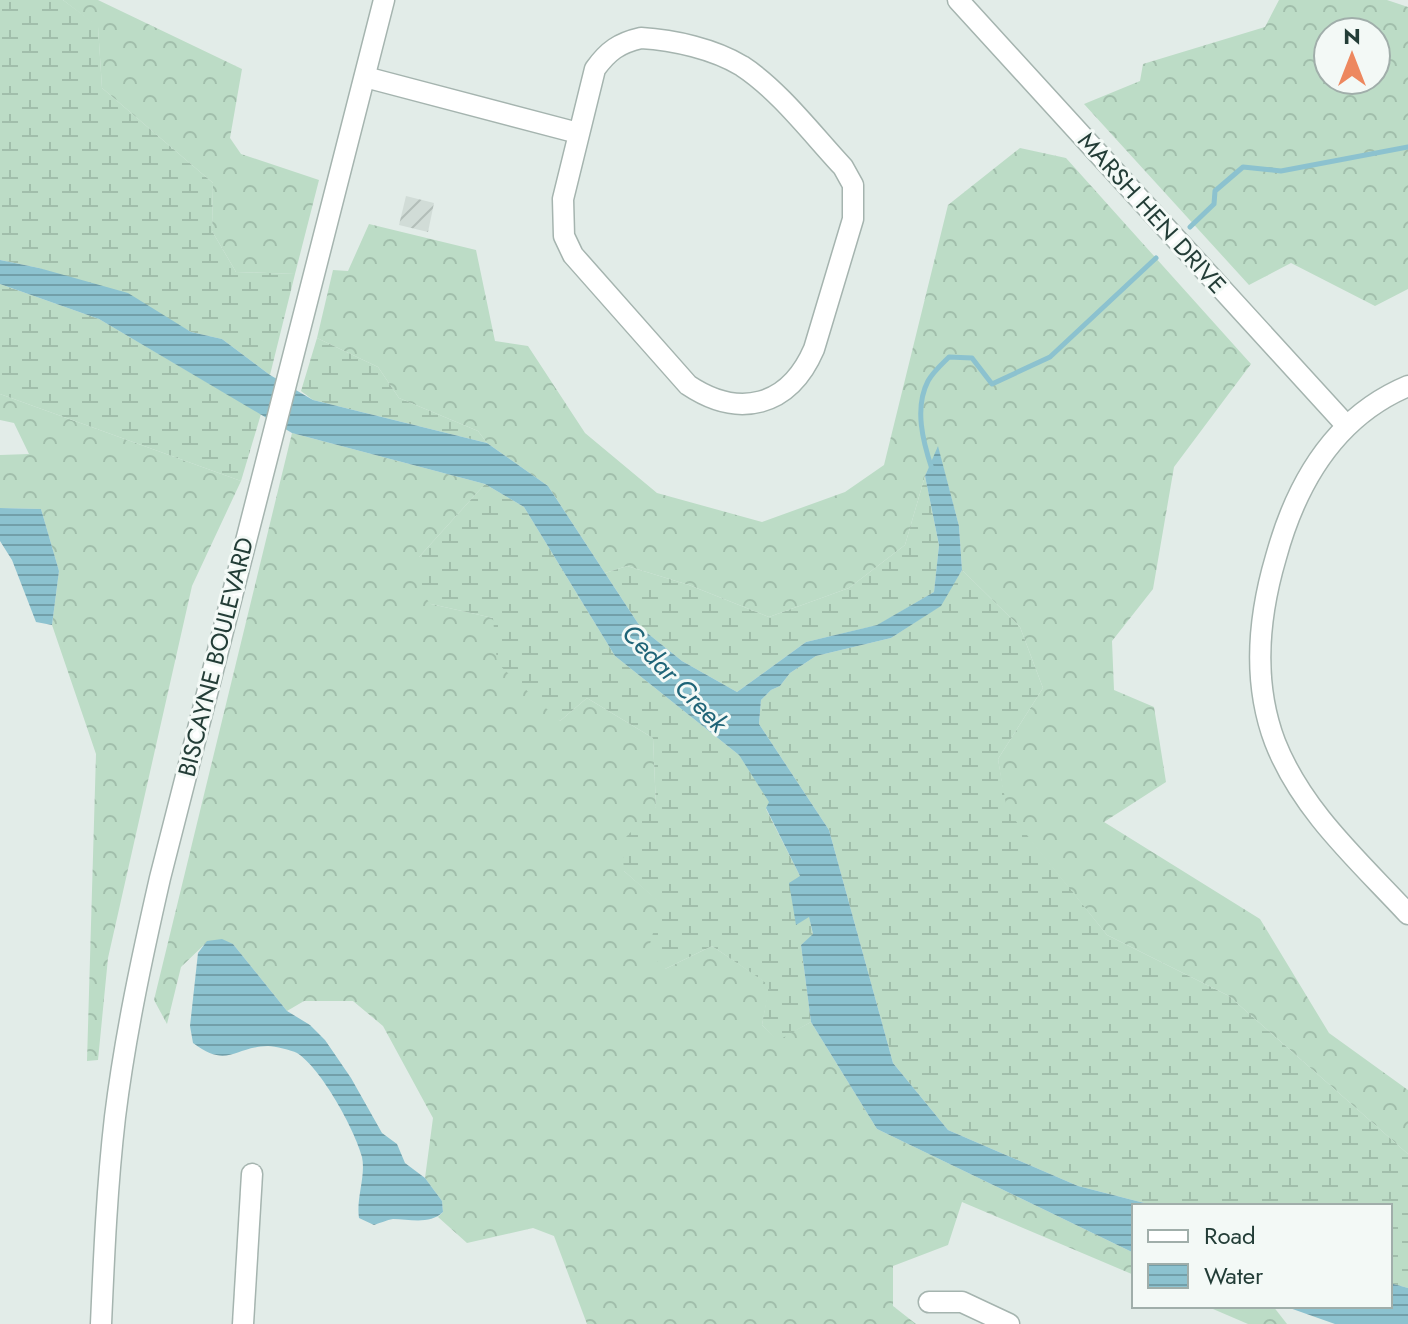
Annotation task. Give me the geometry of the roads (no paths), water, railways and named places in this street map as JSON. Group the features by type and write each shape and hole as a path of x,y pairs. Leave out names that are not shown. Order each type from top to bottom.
{"street":[{"name":"BISCAYNE BOULEVARD","path":"101,1324 105,1226 115,1117 140,967 384,0"},
{"name":"MARSH HEN DRIVE","path":"958,0 1346,425"},
{"path":"641,38 658,39 705,51 741,65 761,80 843,167 853,185 853,219 814,349 806,368 794,383 762,402 743,405 724,403 704,395 688,385 573,255 564,236 562,216 578,133 595,69 607,53 623,42 641,38"},
{"path":"365,77 578,133"},
{"path":"1408,386 1346,425 1314,464 1285,525 1262,608 1260,654 1262,687 1275,742 1306,801 1408,914"},
{"path":"243,1324 252,1174"},
{"path":"929,1302 962,1302 1009,1324"}],"water":[{"name":"Cedar Creek","path":"0,260 128,293 191,332 222,339 270,375 313,400 487,443 548,486 641,628 682,661 737,692 806,642 877,625 934,592 939,545 925,476 938,446 959,526 962,570 941,606 891,638 816,656 790,673 780,686 761,700 759,724 829,830 893,1063 948,1130 1078,1186 1148,1204 1132,1204 1132,1252 877,1129 811,1022 801,945 813,934 809,917 796,925 789,883 800,876 766,808 769,802 739,755 615,656 524,507 485,484 292,433 99,319 0,284"},
{"path":"0,508 41,509 59,571 52,625 36,622 12,560 0,541"},
{"path":"222,939 233,944 287,1011 310,1025 325,1040 382,1133 397,1144 405,1163 425,1178 442,1201 443,1212 438,1216 426,1220 393,1219 374,1225 359,1218 363,1164 358,1145 336,1100 316,1072 297,1053 268,1046 223,1056 205,1051 193,1043 190,1026 198,953 207,941"},
{"path":"1392,1284 1408,1288 1408,1324 1335,1324 1290,1308 1392,1308"}],"waterway":[{"path":"1190,227 1214,204 1215,191 1243,167 1281,171 1408,147"},
{"path":"932,469 923,436 921,402 928,381 949,357 972,358 992,384 1050,357 1156,258"}]}
